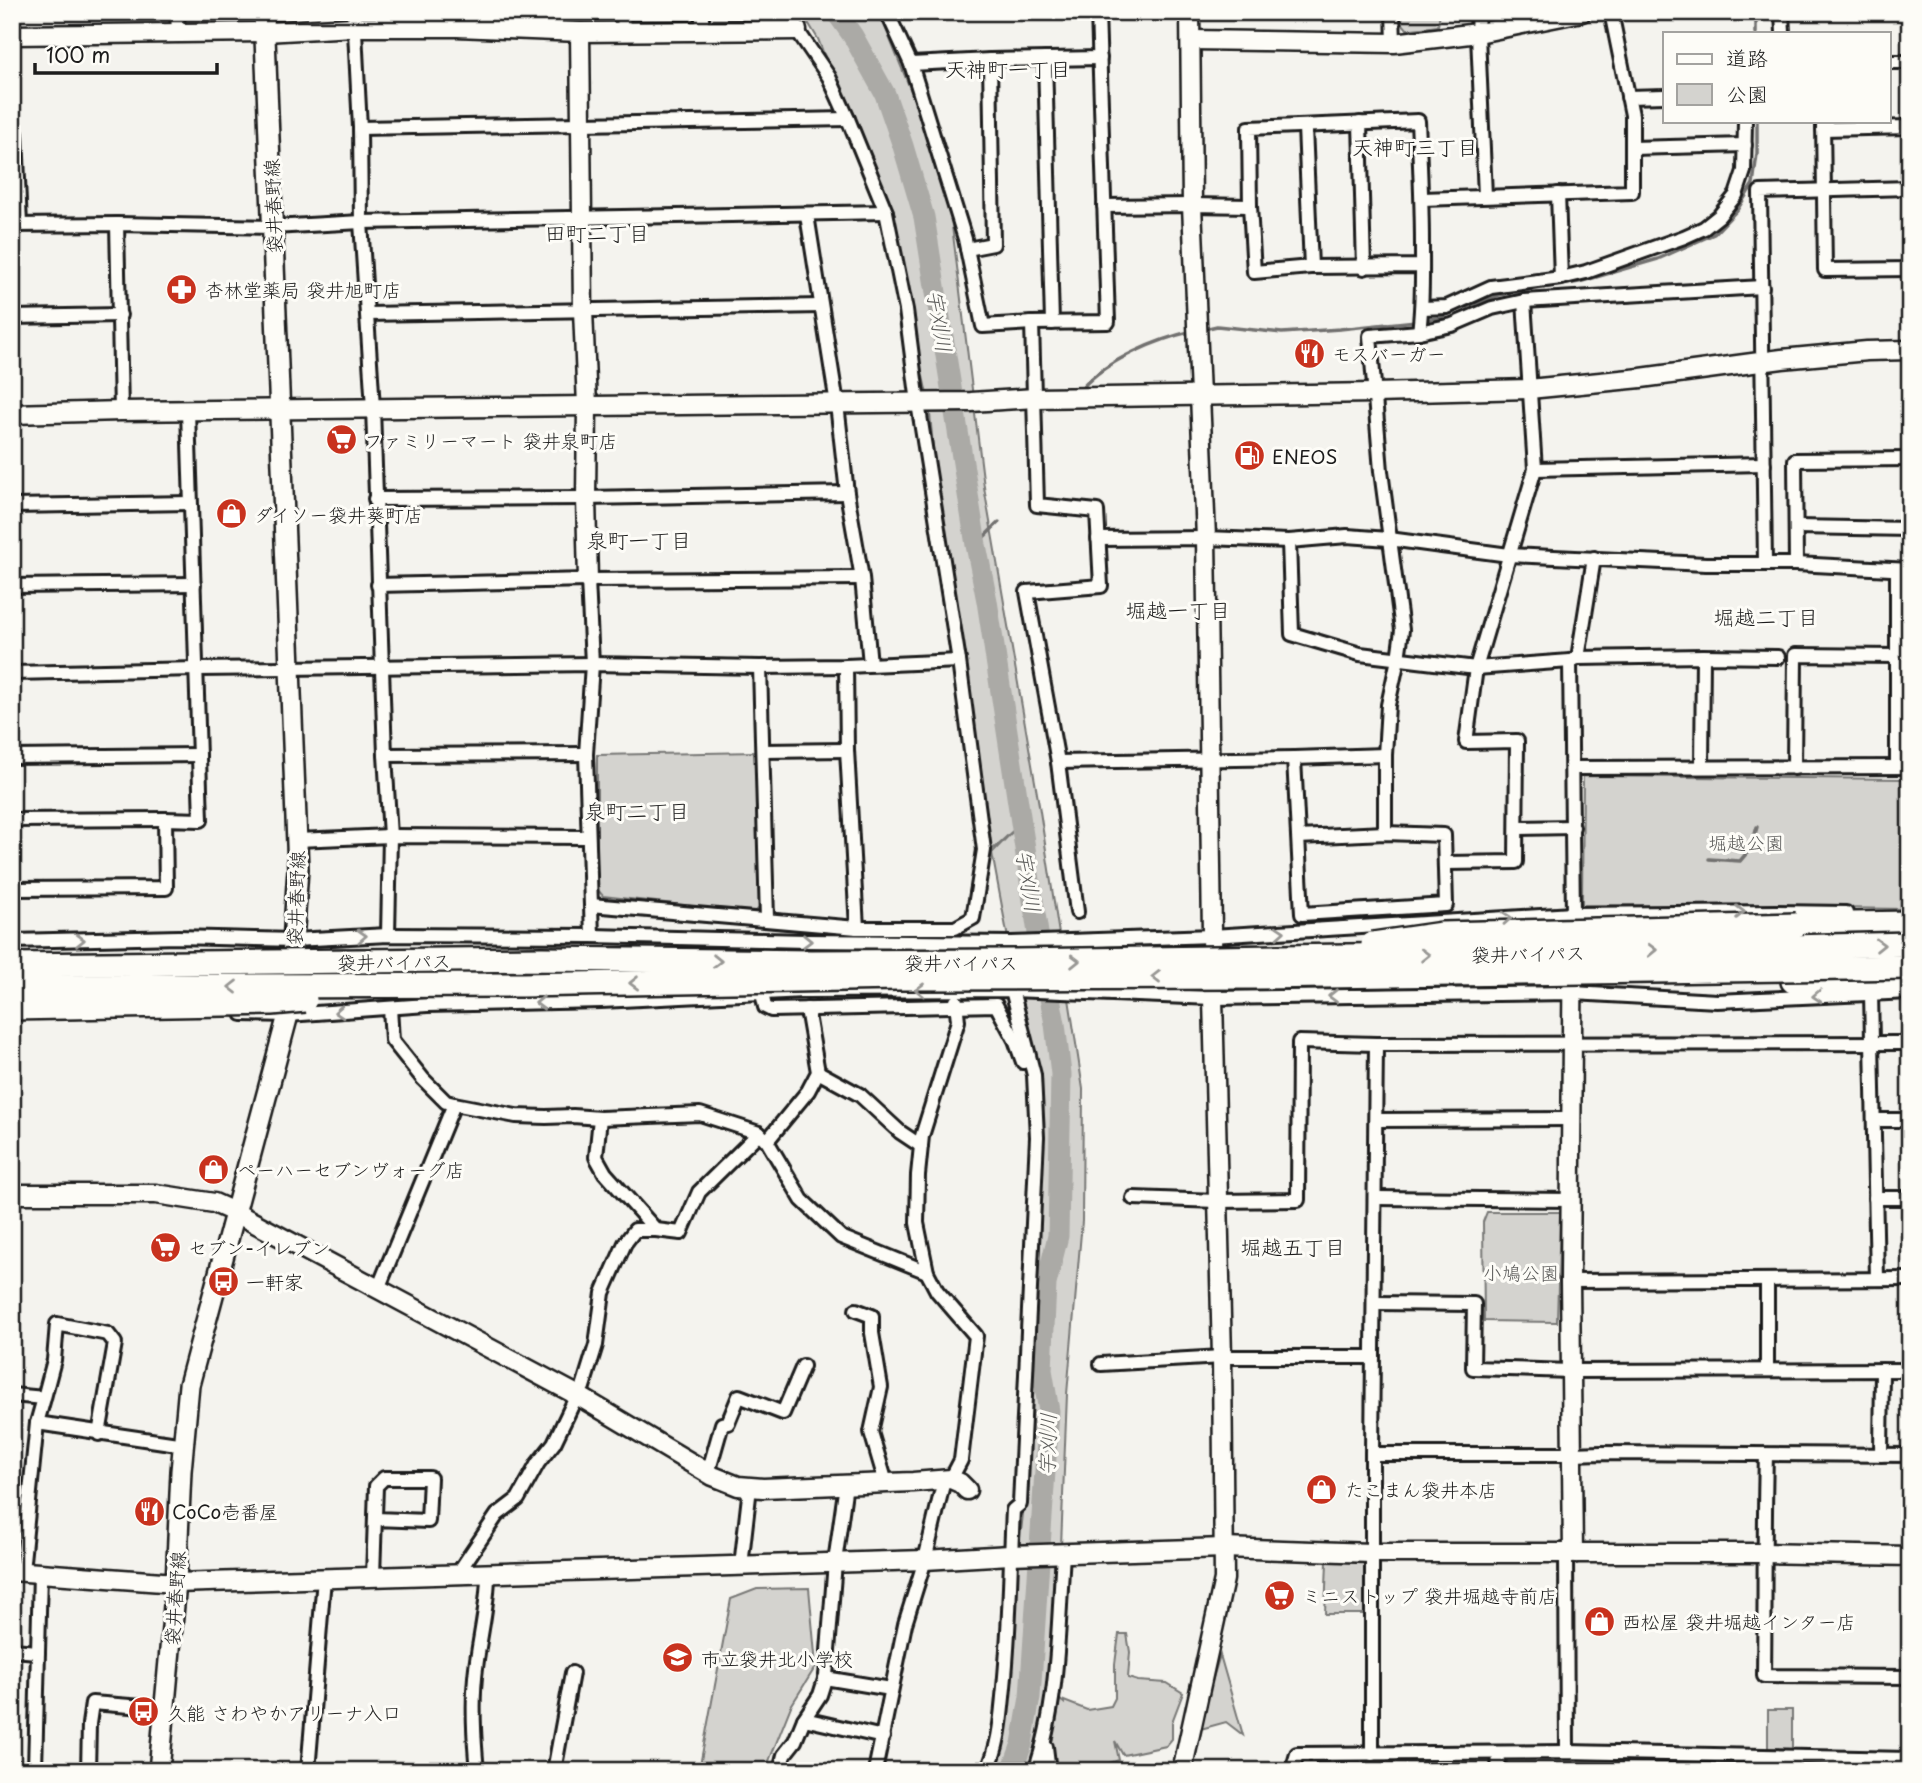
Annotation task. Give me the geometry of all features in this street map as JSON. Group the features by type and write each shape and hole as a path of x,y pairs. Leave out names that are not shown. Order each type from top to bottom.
{"highway":[{"path":"1185,968 1250,952 1338,949 1442,934 1910,923"},
{"name":"袋井バイパス","path":"12,987 464,985 898,978 1518,954 1910,944"},
{"path":"12,957 150,953 542,959"},
{"name":"袋井バイパス","path":"12,965 542,959 1185,968 1910,967"},
{"path":"1185,968 1229,982 1481,986 1910,979"},
{"path":"12,1008 272,1003 464,985"}],"main road":[{"name":"袋井春野線","path":"159,1771 176,1583 189,1385 288,1015 294,940 298,869 264,12"}],"street":[{"path":"177,12 177,33"},
{"path":"623,12 624,32"},
{"path":"702,12 702,31"},
{"path":"887,12 911,64 967,249 984,326 1108,322 1098,12"},
{"path":"1182,1771 1224,1579 1206,538 1192,205 1190,12"},
{"path":"1393,12 1394,43"},
{"path":"1477,12 1485,196"},
{"path":"1191,40 1394,43 1478,33 1582,12"},
{"path":"1422,199 1632,192 1632,115 1611,12"},
{"path":"1782,12 1783,32"},
{"path":"12,35 264,32 354,20 529,21 580,32 797,30 829,77 886,212 906,310 959,661 984,850 973,918 956,928 857,928 590,905"},
{"path":"354,20 390,836 388,935"},
{"path":"580,32 583,310 587,406 586,498 592,664 586,754 587,837 590,905 599,936"},
{"path":"911,64 1100,58"},
{"path":"1045,59 1052,323"},
{"path":"967,249 993,244 990,60"},
{"path":"1890,62 1910,62"},
{"path":"1628,96 1663,96"},
{"path":"360,128 848,119"},
{"path":"1419,332 1423,308 1422,199 1418,121 1249,128 1254,272 1311,267 1422,266"},
{"path":"1423,308 1447,307 1491,287 1586,272 1704,229 1719,216 1735,195 1744,171 1745,122"},
{"path":"1360,123 1364,268"},
{"path":"1910,127 1823,125 1825,270 1910,269"},
{"path":"1305,127 1311,267"},
{"path":"16,134 16,225 117,224 273,228 361,222 886,212"},
{"path":"1632,148 1745,145"},
{"path":"1765,563 1760,192 1910,188"},
{"path":"1558,194 1561,278"},
{"path":"1104,206 1250,206"},
{"path":"807,215 862,578 870,664"},
{"path":"117,224 121,411"},
{"path":"1385,833 1388,705 1402,630 1381,471 1370,336 1419,332 1452,325 1492,308 1524,301 1762,287"},
{"path":"1446,863 1516,862 1517,741 1466,742 1476,668 1535,469 1524,301"},
{"path":"367,314 821,306"},
{"path":"12,317 120,315"},
{"path":"1032,323 1037,505 1097,511 1101,586 1027,592 1058,762 1077,912"},
{"path":"12,414 971,402 1035,397 1529,389 1867,351 1910,350"},
{"path":"12,820 201,820 188,411"},
{"path":"1797,564 1795,460 1910,459"},
{"path":"1535,469 1764,464"},
{"path":"375,499 847,493"},
{"path":"12,506 190,503"},
{"path":"1796,527 1910,529"},
{"path":"1098,539 1206,538 1289,541 1347,536 1509,555 1903,570 1903,637 1897,656 1903,702 1904,767 1572,768"},
{"path":"1289,541 1292,634 1360,654 1476,668 1574,659 1778,657"},
{"path":"1567,1752 1573,1454 1570,1200 1574,659 1594,558"},
{"path":"378,585 862,578"},
{"path":"12,586 194,584"},
{"path":"1794,768 1795,655 1897,656"},
{"path":"1702,767 1703,656"},
{"path":"12,673 592,664 846,666 959,661"},
{"path":"846,666 847,750 857,928"},
{"path":"760,667 766,919"},
{"path":"763,751 847,750"},
{"path":"385,755 586,754"},
{"path":"12,757 199,755"},
{"path":"1058,762 1385,755"},
{"path":"1293,758 1302,914 1446,905 1444,835 1385,833 1298,837"},
{"path":"12,889 166,888 165,819"},
{"path":"1518,828 1573,827"},
{"path":"297,841 390,836 587,837"},
{"path":"12,941 178,937 294,940 388,935 1012,943 1212,936 1573,914 1777,912 1910,915"},
{"path":"586,953 599,936"},
{"path":"584,990 601,1002"},
{"path":"987,1771 1000,1728 1008,1644 1013,1510 1020,1504 1037,1137 1034,1075 1013,990"},
{"path":"12,1019 129,1013 288,1015 427,1005 601,1002 804,991 1013,990 1213,998 1573,993 1717,1001 1910,992"},
{"path":"762,993 765,1007 771,1010 996,1005 1026,1070 1034,1075"},
{"path":"1871,993 1877,1279"},
{"path":"875,1771 905,1624 948,1479 961,1460 976,1336 937,1291 927,1272 918,1223 918,1175 922,1136 958,1021 957,1004"},
{"path":"390,1008 392,1040 446,1102 516,1116 600,1118 700,1114 763,1137 802,1200 841,1237 927,1272"},
{"path":"458,1573 497,1515 518,1499 538,1463 554,1443 583,1387 596,1345 603,1293 625,1243 635,1230 681,1233 699,1192 763,1137 808,1091 818,1072 807,1009"},
{"path":"1133,1198 1298,1200 1299,1042 1910,1043"},
{"path":"1372,1754 1371,1553 1376,1044"},
{"path":"818,1072 860,1095 900,1132 921,1146"},
{"path":"378,1289 454,1104"},
{"path":"600,1118 596,1157 605,1173 656,1230"},
{"path":"1376,1120 1572,1119"},
{"path":"1874,1121 1910,1120"},
{"path":"12,1194 156,1194 214,1203 577,1395 708,1473 737,1486 948,1479 960,1483 967,1490"},
{"path":"1375,1198 1570,1200"},
{"path":"1875,1198 1910,1198"},
{"path":"1570,1281 1910,1279"},
{"path":"1767,1280 1767,1370"},
{"path":"1374,1303 1474,1304 1473,1368 1571,1371 1910,1370"},
{"path":"856,1310 872,1316 872,1333 881,1387 871,1432 886,1483"},
{"path":"99,1434 114,1343 108,1334 57,1324 54,1360 37,1423 17,1571 176,1583 1224,1548 1371,1553 1763,1553 1910,1556"},
{"path":"1101,1364 1222,1357 1374,1357"},
{"path":"708,1473 722,1424 728,1423 740,1396 783,1413 803,1366"},
{"path":"1881,1455 1882,1370"},
{"path":"12,1395 44,1398"},
{"path":"37,1423 184,1445"},
{"path":"1372,1454 1601,1452 1910,1455"},
{"path":"1766,1455 1763,1553 1764,1676 1910,1678"},
{"path":"373,1576 376,1486 384,1478 430,1478 428,1521 376,1519"},
{"path":"780,1771 784,1755 795,1741 804,1719 820,1695 825,1678 835,1562 846,1484"},
{"path":"741,1566 750,1487"},
{"path":"1035,1771 1045,1734 1056,1660 1060,1554"},
{"path":"35,1769 40,1573"},
{"path":"477,1771 474,1678 488,1597 488,1574"},
{"path":"309,1771 324,1578"},
{"path":"12,1650 38,1652"},
{"path":"554,1771 572,1673"},
{"path":"825,1678 891,1689"},
{"path":"88,1771 89,1724 93,1703 143,1707"},
{"path":"804,1719 883,1737"},
{"path":"1045,1734 1049,1771"},
{"path":"1292,1771 1297,1754 1567,1752 1910,1759"},
{"path":"1498,1771 1499,1753"},
{"path":"16,1769 54,1771"}],"green space":[{"path":"705,12 879,12 946,177 984,487 1039,805 1083,1089 1082,1221 1067,1394 1057,1648 1058,1698 1064,1703 1087,1710 1111,1706 1115,1698 1115,1664 1119,1634 1127,1634 1130,1652 1128,1678 1167,1683 1183,1693 1172,1722 1172,1739 1166,1746 1123,1755 1115,1741 1119,1760 1085,1771 989,1771 1004,1683 1024,1505 1037,1065 1019,997 992,853 1018,826 982,859 945,579 929,403 886,213 818,39 809,24 709,25"},
{"path":"1397,12 1440,12 1438,26 1407,29 1397,17"},
{"path":"757,752 759,908 754,913 603,896 597,889 597,755"},
{"name":"堀越公園","path":"1583,776 1910,779 1910,909 1582,905"},
{"name":"小鳩公園","path":"1487,1212 1560,1212 1557,1322 1484,1321 1483,1222"},
{"path":"1327,1561 1366,1563 1365,1614 1325,1614"},
{"path":"809,1588 816,1666 791,1706 765,1771 699,1771 731,1599 757,1589"},
{"path":"1220,1655 1243,1735 1226,1722 1197,1730"},
{"path":"1768,1710 1792,1710 1792,1749 1768,1748"}],"waterway":[{"name":"宇刈川","path":"836,12 853,36 885,94 924,217 1061,1074 1058,1236 1046,1284 1042,1370 1049,1411 1030,1697 1022,1744 1012,1771"},
{"path":"1756,12 1756,32"},
{"path":"1423,320 1438,318 1499,295 1579,282 1658,259 1714,234 1737,210 1753,184 1757,122"},
{"path":"1204,329 1217,326 1282,333 1416,321"},
{"path":"1083,387 1105,368 1134,352 1164,339 1193,331"},
{"path":"976,545 999,522"},
{"path":"1709,859 1740,861 1751,848 1757,827"}],"place":[{"name":"杏林堂薬局 袋井旭町店","path":"182,289"},
{"name":"モスバーガー","path":"1309,353"},
{"name":"ファミリーマート 袋井泉町店","path":"341,440"},
{"name":"ENEOS","path":"1249,456"},
{"name":"ダイソー袋井葵町店","path":"231,514"},
{"name":"ペーハーセブンヴォーグ店","path":"214,1169"},
{"name":"セブン-イレブン","path":"165,1247"},
{"name":"一軒家","path":"223,1281"},
{"name":"たこまん袋井本店","path":"1322,1489"},
{"name":"CoCo壱番屋","path":"149,1511"},
{"name":"ミニストップ 袋井堀越寺前店","path":"1279,1595"},
{"name":"西松屋 袋井堀越インター店","path":"1599,1621"},
{"name":"市立袋井北小学校","path":"678,1658"},
{"name":"久能 さわやかアリーナ入口","path":"144,1712"}],"district":[{"name":"天神町一丁目","path":"1008,68"},
{"name":"天神町三丁目","path":"1415,146"},
{"name":"田町二丁目","path":"597,232"},
{"name":"泉町一丁目","path":"639,539"},
{"name":"堀越一丁目","path":"1178,609"},
{"name":"堀越二丁目","path":"1766,616"},
{"name":"泉町二丁目","path":"637,810"},
{"name":"堀越五丁目","path":"1293,1246"}]}
